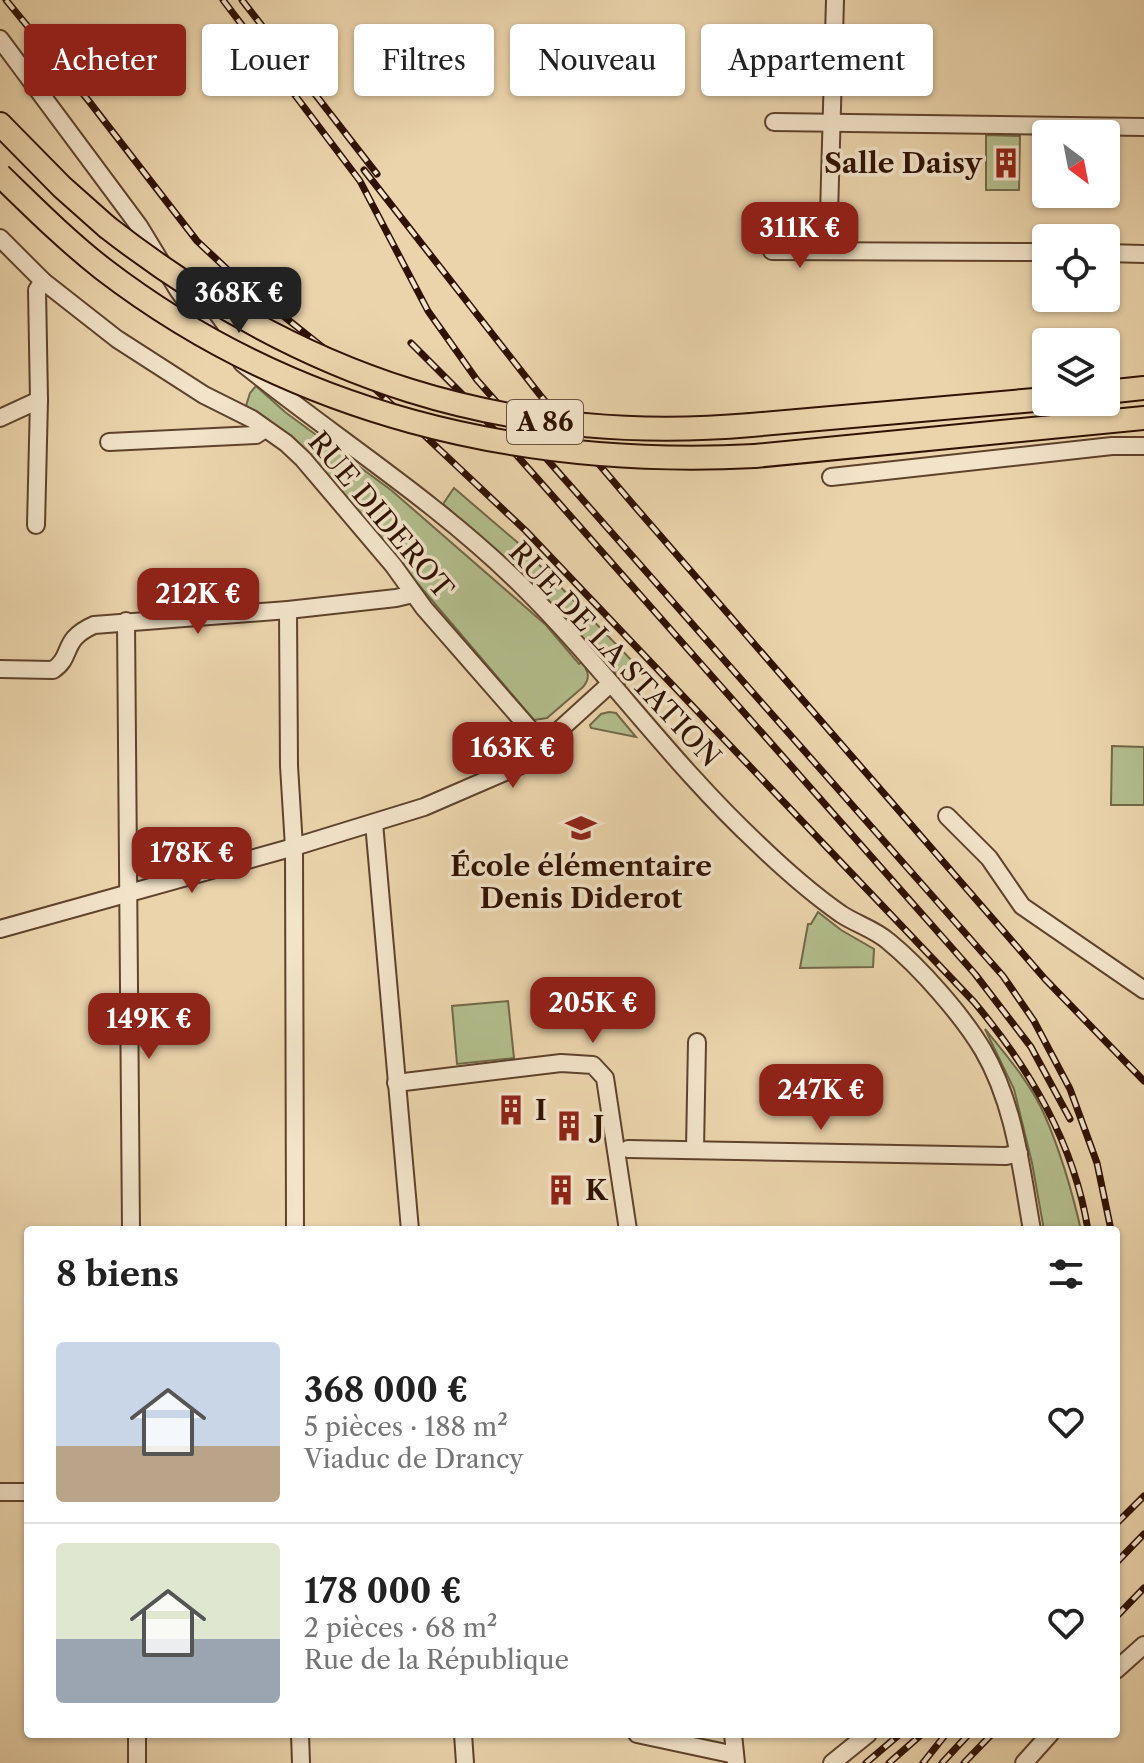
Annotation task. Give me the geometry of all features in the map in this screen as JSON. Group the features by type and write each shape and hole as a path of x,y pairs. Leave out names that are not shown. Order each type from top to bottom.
{"highway":[{"name":"A 86","path":"0,124 107,227 147,259 216,304 284,341 346,369 422,395 550,423 645,430 696,430 1032,400"},
{"name":"A 86","path":"0,175 51,225 103,268 209,340 285,379 364,409 455,433 584,454 692,459 755,456 1144,418"},
{"path":"1120,391 1144,388"}],"street":[{"path":"828,250 835,0"},
{"name":"RUE DE LA STATION","path":"0,39 139,226 178,290 220,345 469,537 555,620 750,837 825,903 887,940 962,1020 999,1081 1019,1153 1031,1226"},
{"path":"774,122 1144,127"},
{"name":"RUE DIDEROT","path":"0,239 43,281 105,330 204,395 252,419 286,443 303,459 393,565 413,594 542,743"},
{"path":"772,251 1032,252"},
{"path":"1120,253 1144,254"},
{"path":"36,525 39,400 37,290 43,281"},
{"path":"0,418 39,400"},
{"path":"109,442 256,435 265,429"},
{"path":"831,477 1112,446 1144,446"},
{"path":"0,669 53,670 62,663 71,640 79,631 94,625 288,610 413,594"},
{"path":"288,610 289,766 294,847 295,1226"},
{"path":"126,621 131,1226"},
{"path":"0,929 294,847 424,807 521,765 610,684"},
{"path":"947,816 989,858 1022,906 1144,990"},
{"path":"374,823 410,1226"},
{"path":"695,1149 697,1042"},
{"path":"396,1083 561,1063 581,1063 600,1070 605,1079 627,1226"},
{"path":"628,1149 1006,1156 1019,1153"},
{"path":"0,1492 24,1492"},
{"path":"1120,1666 1144,1645"},
{"path":"137,1738 137,1763"},
{"path":"300,1738 301,1763"},
{"path":"463,1738 465,1763"},
{"path":"653,1738 736,1759 733,1738"},
{"path":"832,1763 863,1738"},
{"path":"1024,1763 1046,1738"}],"green space":[{"name":"Salle Daisy","path":"986,135 1020,136 1019,190 986,190"},
{"path":"256,386 285,412 391,490 546,625 579,664 582,662 587,671 586,684 547,718 534,720 308,455 246,406"},
{"path":"454,488 517,542 640,669 625,684 524,575 443,504"},
{"path":"616,713 636,737 591,728 590,725 601,714"},
{"path":"1112,746 1144,747 1144,805 1111,805"},
{"path":"818,912 874,949 873,967 800,968 808,924"},
{"path":"508,1001 514,1058 457,1064 452,1006"},
{"path":"985,1029 1026,1082 1045,1116 1066,1172 1080,1226 1043,1226 1014,1089"}],"railway":[{"path":"6,0 197,241 243,284 374,388 526,531 974,1002 1013,1054 1047,1108 1072,1167 1087,1226"},
{"path":"223,0 360,181 428,311 477,380 1003,976 1034,1021 1070,1089 1097,1163 1110,1226"},
{"path":"242,0 377,174"},
{"path":"364,170 540,395 631,502 1045,979 1144,1081"},
{"path":"411,343 467,399 975,974 1031,1047 1070,1119"},
{"path":"1120,1520 1144,1496"},
{"path":"1120,1559 1144,1534"},
{"path":"1120,1613 1144,1588"},
{"path":"866,1763 895,1738"},
{"path":"889,1763 917,1738"},
{"path":"923,1763 943,1738"},
{"path":"942,1763 965,1738"},
{"path":"964,1763 988,1738"}],"place":[{"name":"Salle Daisy","path":"1006,163"},
{"name":"École élémentaire Denis Diderot","path":"581,828"},
{"name":"I","path":"511,1110"},
{"name":"J","path":"569,1126"},
{"name":"K","path":"561,1190"}]}
